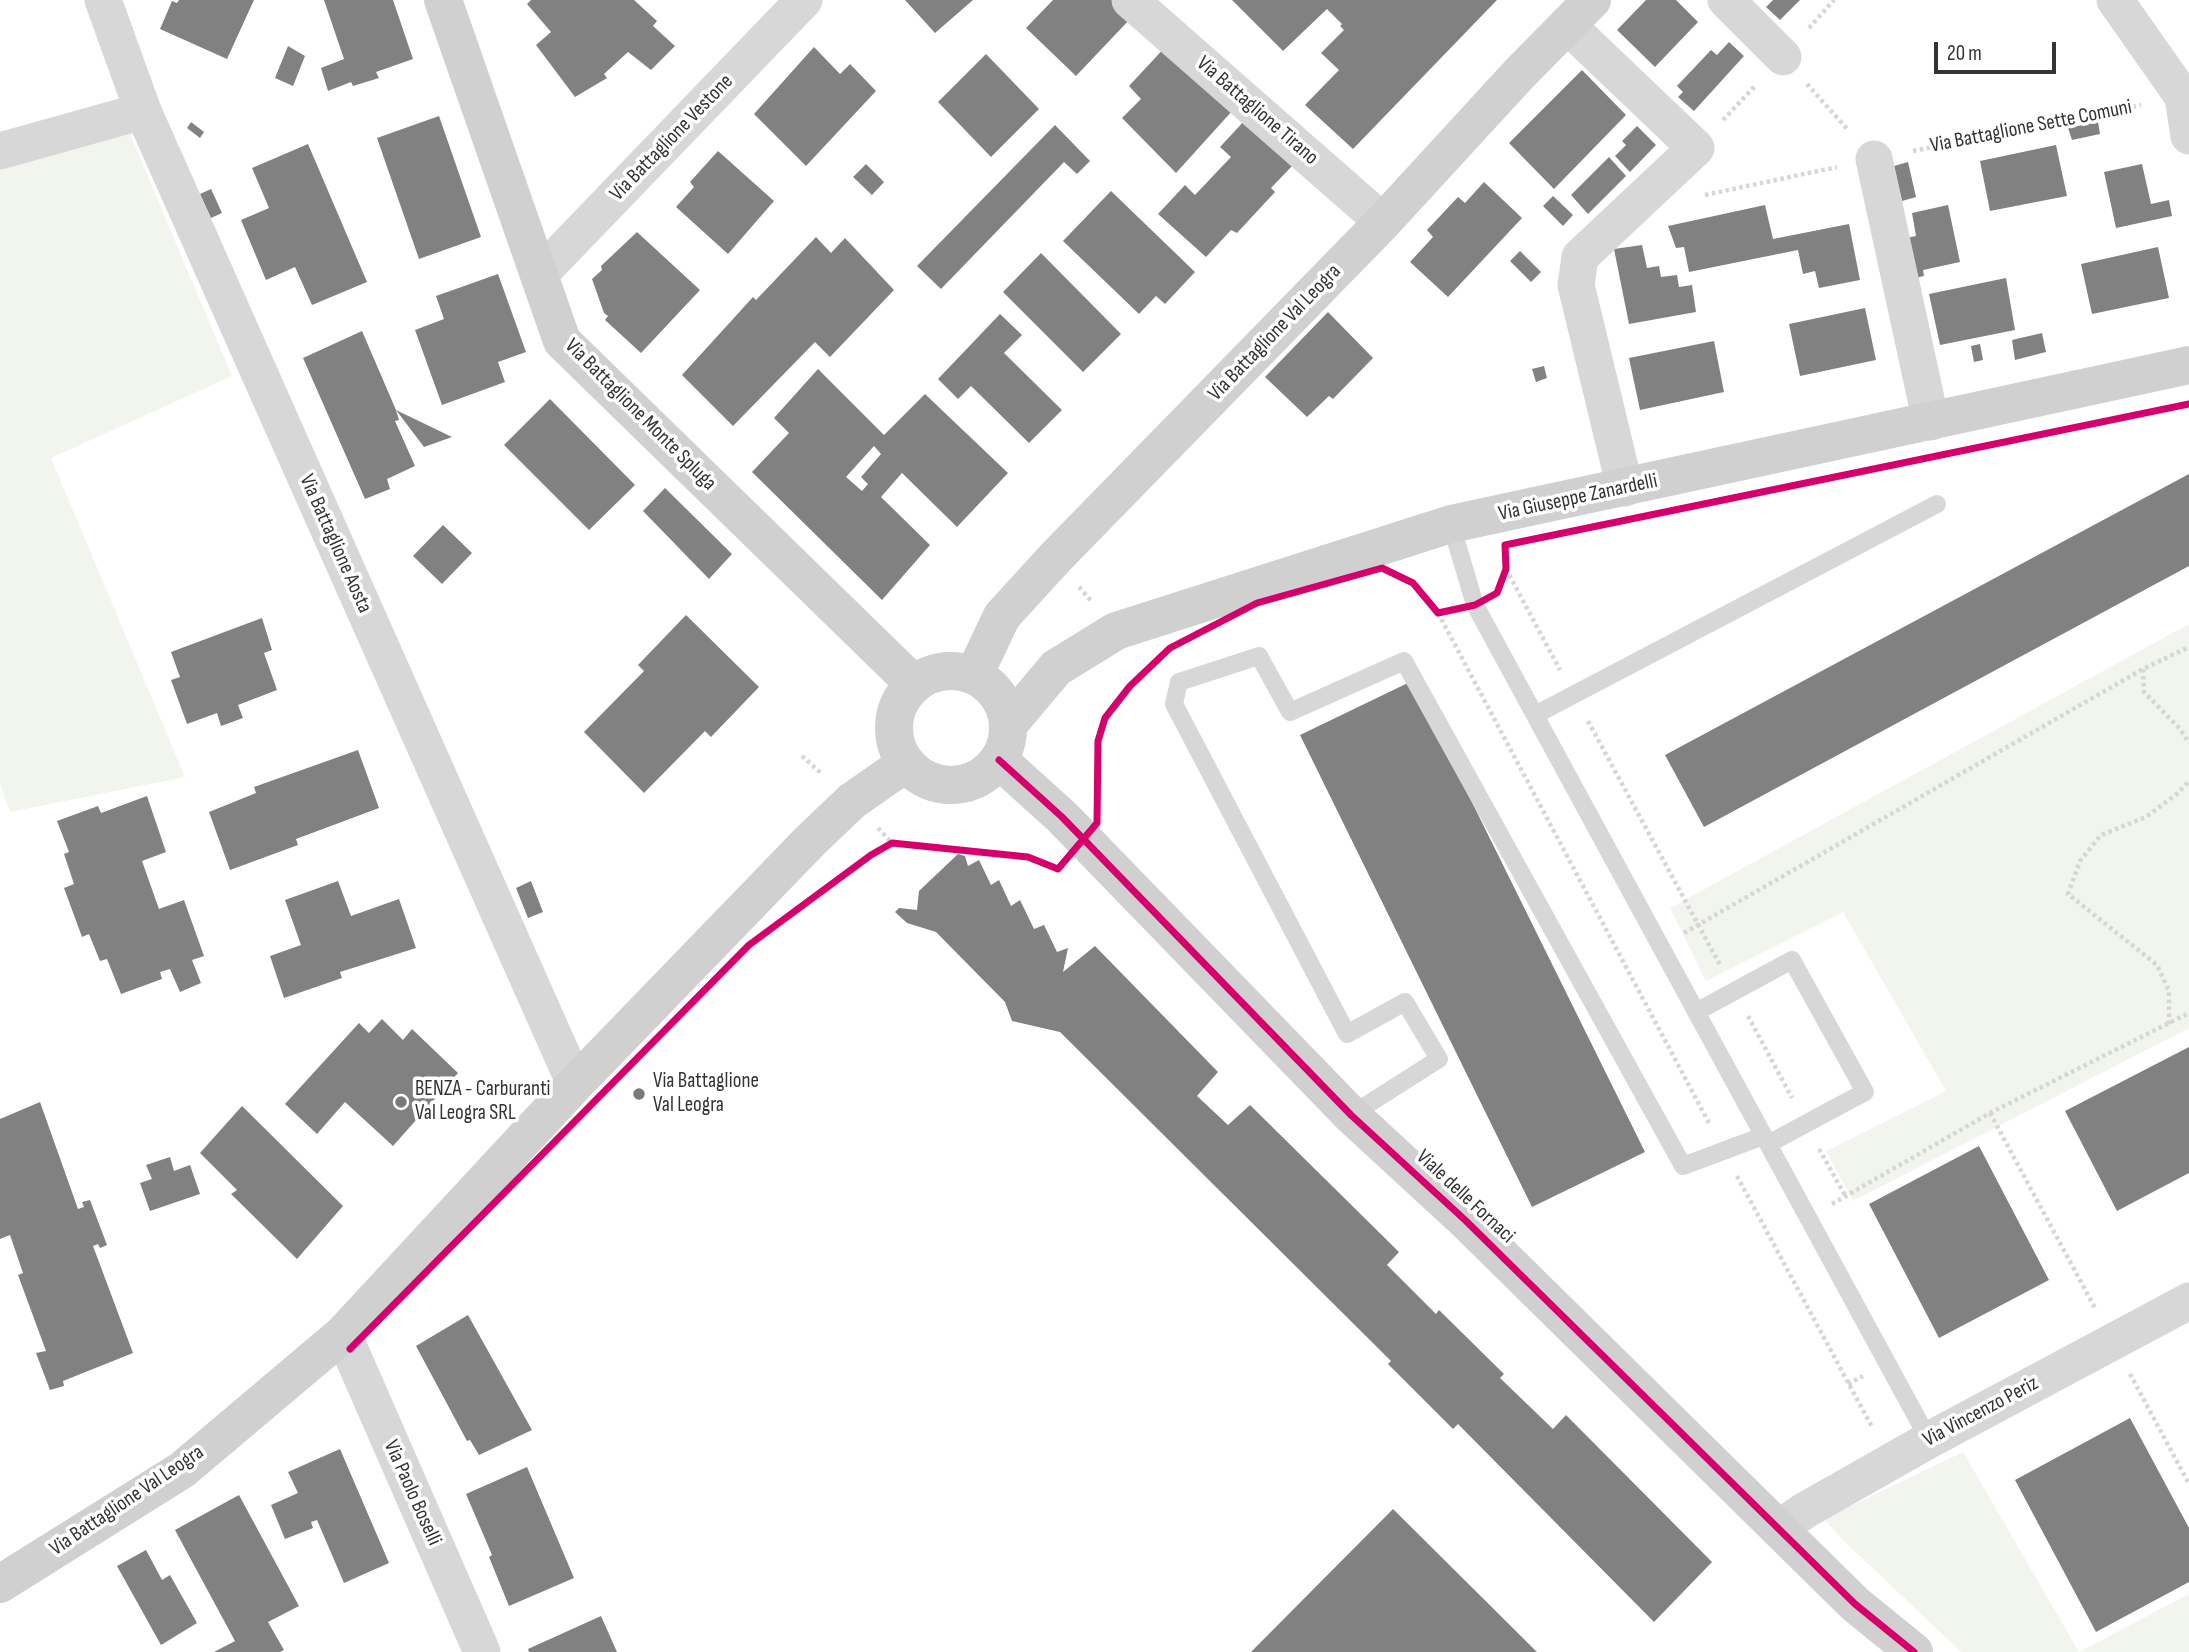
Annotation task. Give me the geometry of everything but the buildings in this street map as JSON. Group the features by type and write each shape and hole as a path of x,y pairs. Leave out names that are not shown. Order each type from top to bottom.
{"street":[{"name":"Via Battaglione Aosta","path":"103,0 144,111 575,1084"},
{"name":"Via Battaglione Monte Spluga","path":"443,0 562,341 913,683"},
{"name":"Via Battaglione Vestone","path":"539,275 804,0"},
{"name":"Via Battaglione Tirano","path":"1130,0 1383,222"},
{"path":"1726,0 1783,57"},
{"path":"2115,0 2186,97 2189,136"},
{"path":"1579,13 1696,148 1580,257 1576,285 1625,488"},
{"name":"Via Battaglione Val Leogra","path":"974,675 1002,616 1055,558 1383,222 1579,13"},
{"path":"0,151 144,111"},
{"path":"1874,159 1931,422"},
{"name":"Via Giuseppe Zanardelli","path":"1004,742 1056,668 1116,631 1451,524 2189,365"},
{"path":"942,670 958,670 974,675 991,686 1004,703 1004,742 979,779 953,785 926,781 905,764 895,744 893,722 900,700 913,683 927,675 942,670"},
{"name":"Viale delle Fornaci","path":"1004,742 1062,817 1351,1115 1465,1220 1855,1604 1914,1652"},
{"name":"Via Battaglione Val Leogra","path":"0,1584 182,1470 343,1334 575,1084 819,832 852,801 905,764"},
{"name":"Via Vincenzo Periz","path":"1778,1529 1804,1511 1929,1440 2189,1301"},
{"name":"Via Paolo Boselli","path":"343,1334 482,1652"}],"lane":[{"path":"1535,715 1937,504"},
{"path":"1451,524 1475,605 1929,1440"},
{"path":"1351,1115 1439,1059 1405,1002 1347,1034 1174,704 1179,682 1259,656 1290,712 1404,661 1683,1166 1724,1150 1766,1140 1806,1124 1865,1092 1792,960 1696,1012"}],"path":[{"path":"1696,148 1783,57 1874,159"},
{"path":"1506,569 1846,1197"},
{"path":"1438,613 1874,1432"},
{"path":"1661,946 2143,669 2189,647"},
{"path":"2143,669 2144,692 2174,722 2189,743"},
{"path":"2169,1024 2169,991 2157,965 2068,894 2080,861 2101,835 2146,817 2178,793 2189,781"},
{"path":"1807,1215 1846,1197 1990,1113 2189,1013"},
{"path":"1990,1113 2189,1485"}],"shaded area":[{"path":"100,121 130,134 232,376 51,458 185,777 10,812 0,783 0,149"},
{"path":"2189,624 2189,1028 1853,1201 1826,1151 1946,1091 1843,912 1706,981 1670,908"},
{"path":"1963,1452 2079,1652 1961,1652 1824,1519"},
{"path":"2189,1594 2189,1652 2079,1652"}],"cycle path":[{"path":"350,1349 749,945 871,855 892,843 1028,857 1058,869 1097,823 1098,741 1105,718 1130,686 1170,648 1257,603 1382,568 1413,583 1438,613 1475,605 1497,593 1506,569 1505,545 2189,404"},
{"path":"999,760 1062,817 1351,1115 1465,1220 1855,1604 1914,1652"}],"place":[{"name":"Via Battaglione Val Leogra","path":"639,1094"},
{"name":"BENZA - Carburanti Val Leogra SRL","path":"401,1102"}]}
